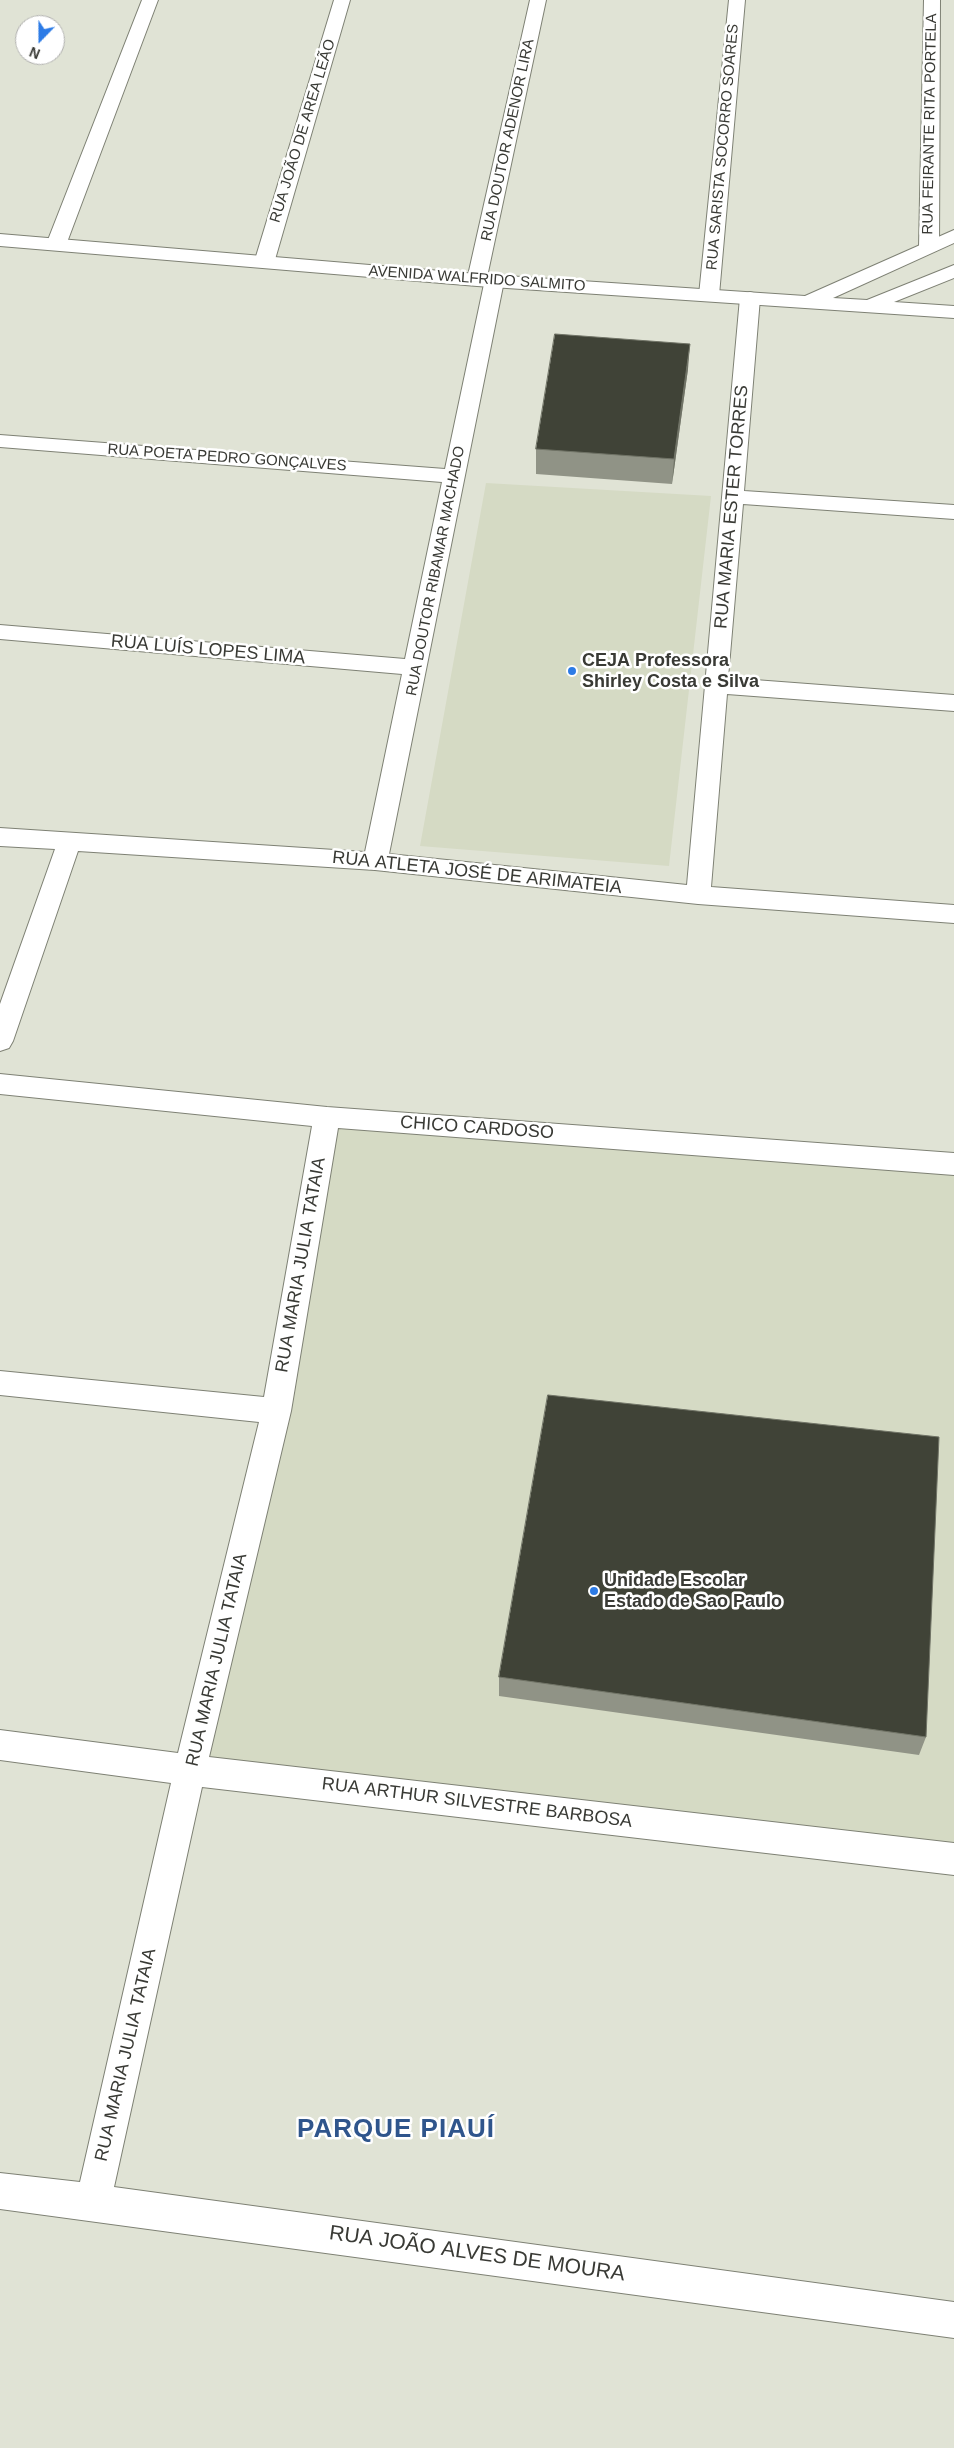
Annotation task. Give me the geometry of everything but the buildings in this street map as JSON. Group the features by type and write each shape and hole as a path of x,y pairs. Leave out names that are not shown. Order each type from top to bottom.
{"street":[{"path":"56,245 150,0"},
{"name":"RUA JOÃO DE AREA LEÃO","path":"264,263 342,0"},
{"name":"RUA DOUTOR ADENOR LIRA","path":"486,280 538,0"},
{"name":"RUA SARISTA SOCORRO SOARES","path":"710,295 738,0"},
{"name":"RUA FEIRANTE RITA PORTELA","path":"929,247 932,0"},
{"path":"809,302 954,236"},
{"name":"AVENIDA WALFRIDO SALMITO","path":"0,240 486,280 954,312"},
{"path":"869,306 954,271"},
{"name":"RUA DOUTOR RIBAMAR MACHADO","path":"375,860 455,476 486,280"},
{"name":"RUA MARIA ESTER TORRES","path":"698,895 750,298"},
{"name":"RUA POETA PEDRO GONÇALVES","path":"0,441 455,476"},
{"path":"732,497 954,512"},
{"name":"RUA LUÍS LOPES LIMA","path":"0,632 416,668"},
{"path":"716,684 954,703"},
{"name":"RUA ATLETA JOSÉ DE ARIMATEIA","path":"0,837 69,843 375,860 698,895 954,914"},
{"path":"0,1041 69,843"},
{"name":"CHICO CARDOSO","path":"0,1084 327,1117 954,1164"},
{"name":"RUA MARIA JULIA TATAIA","path":"93,2202 190,1770 276,1411 327,1117"},
{"path":"0,1383 276,1411"},
{"name":"RUA ARTHUR SILVESTRE BARBOSA","path":"0,1746 954,1859"},
{"name":"RUA JOÃO ALVES DE MOURA","path":"0,2191 93,2202 954,2320"}],"shaded area":[{"name":"CEJA Professora Shirley Costa e Silva","path":"486,483 711,496 669,866 420,846"},
{"name":"Unidade Escolar Estado de Sao Paulo","path":"327,1117 954,1164 954,1859 190,1770"}],"place":[{"name":"CEJA Professora Shirley Costa e Silva","path":"572,671"},
{"name":"Unidade Escolar Estado de Sao Paulo","path":"594,1591"}],"district":[{"name":"PARQUE PIAUÍ","path":"396,2130"}]}
